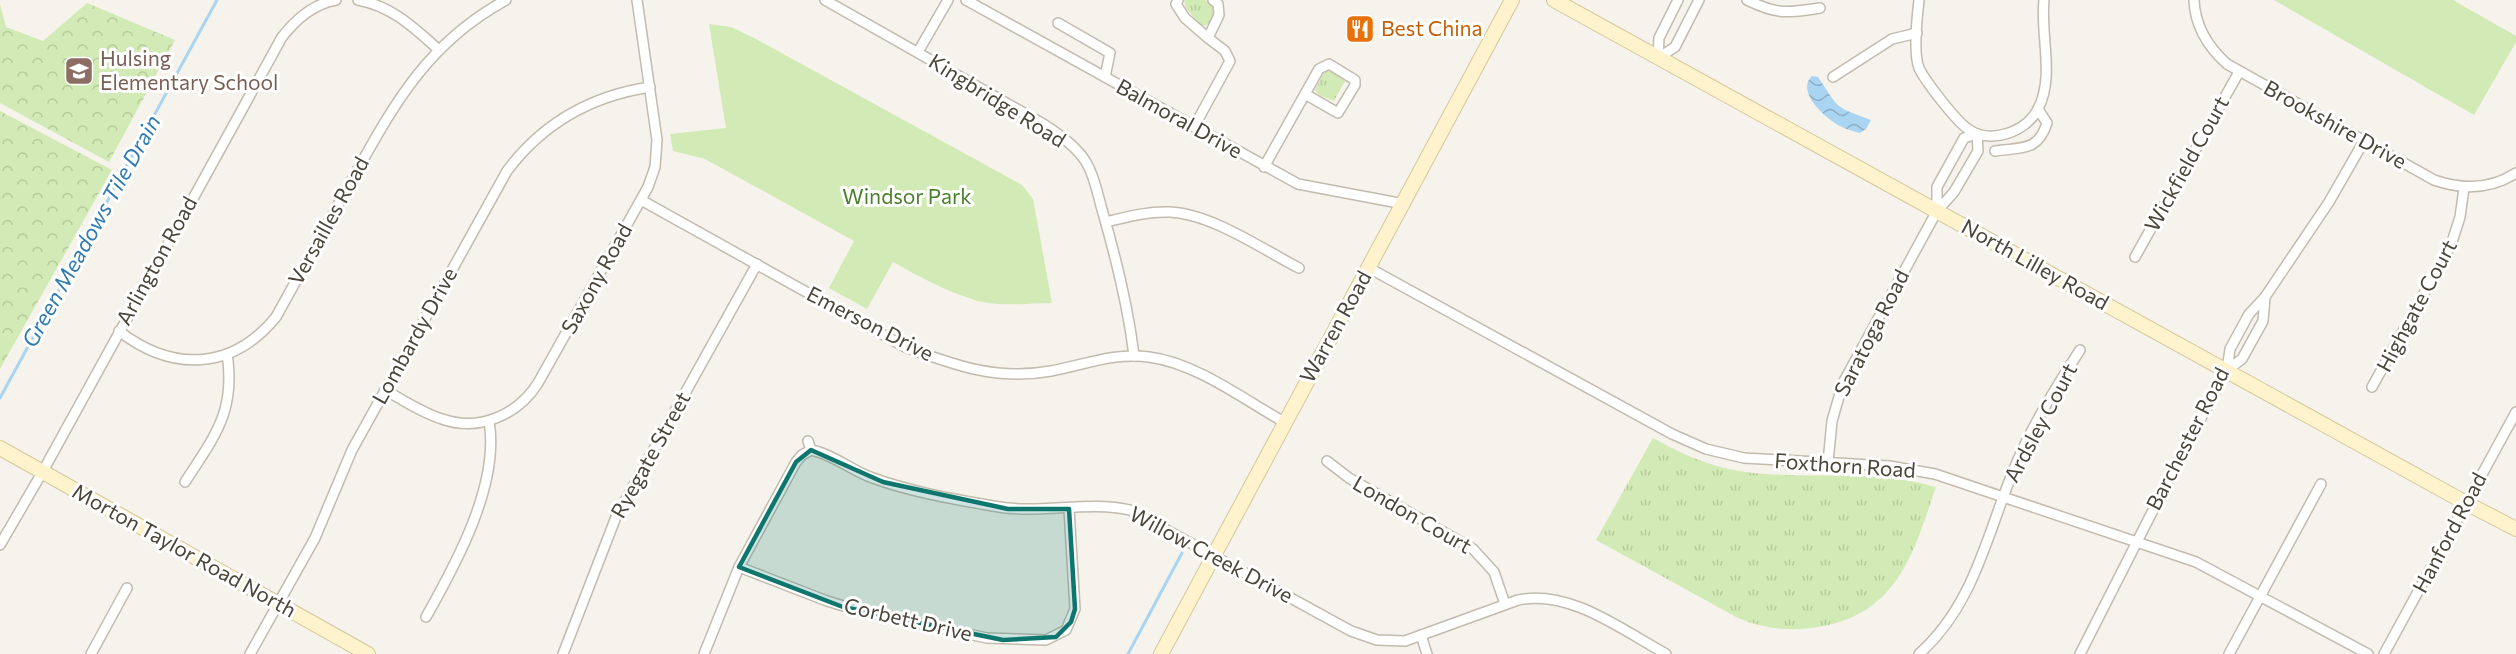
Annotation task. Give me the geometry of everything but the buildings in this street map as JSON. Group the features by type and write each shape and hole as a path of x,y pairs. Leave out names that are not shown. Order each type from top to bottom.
{"street":[{"name":"Arlington Road","path":"0,545 282,37 303,15 332,0"},
{"path":"358,0 392,11 439,50"},
{"name":"Versailles Road","path":"119,331 145,348 172,358 201,360 227,354 254,339 276,316 391,111 413,79 439,50 477,18 506,0"},
{"name":"Saxony Road","path":"385,390 443,420 467,424 489,421 512,411 532,392 653,176 657,140 637,0"},
{"name":"Kingbridge Road","path":"825,0 1045,125 1067,141 1085,160 1092,172 1106,222 1131,331 1134,356"},
{"path":"918,52 948,0"},
{"name":"Balmoral Drive","path":"966,0 1298,184 1404,204"},
{"path":"1178,0 1176,4 1179,12 1225,51 1230,62 1194,127"},
{"path":"1208,38 1220,10 1218,4 1213,0"},
{"name":"Warren Road","path":"1161,654 1212,554 1404,204 1512,0"},
{"name":"North Lilley Road","path":"1554,0 2516,529"},
{"path":"1658,58 1659,38 1678,0"},
{"path":"1658,58 1675,47 1699,0"},
{"path":"1747,0 1775,12 1792,13 1820,8"},
{"path":"1919,0 1917,33 1919,68 1960,123 1977,134 1986,136 2014,131 2032,118 2038,108 2046,82 2042,30 2044,0"},
{"name":"Brookshire Drive","path":"2194,0 2197,20 2210,46 2227,64 2434,180 2464,188 2493,184 2516,173"},
{"path":"1058,23 1110,53 1105,77"},
{"path":"1833,77 1893,39 1917,33"},
{"path":"1264,167 1305,94 1323,65 1329,64 1355,80 1355,85 1338,113 1305,94"},
{"name":"Wickfield Court","path":"2135,257 2239,72"},
{"name":"Lombardy Drive","path":"250,654 315,538 352,450 501,181 518,156 546,130 577,110 630,90 650,87"},
{"path":"1995,151 2034,145 2043,137 2047,123 2038,108"},
{"path":"1937,211 1953,192 1978,151 1977,134"},
{"path":"1937,211 1937,187 1964,138 1977,134"},
{"name":"Barchester Road","path":"2080,654 2227,370 2230,349 2249,314 2265,297 2342,183 2364,141"},
{"name":"Highgate Court","path":"2372,387 2451,245 2460,217 2464,188"},
{"name":"Emerson Drive","path":"641,200 905,347 978,372 1029,374 1107,358 1134,356 1160,358 1187,368 1284,422"},
{"name":"Saratoga Road","path":"1828,462 1832,421 1843,383 1937,211"},
{"path":"1106,222 1154,212 1183,214 1222,228 1299,268"},
{"name":"Ryegate Street","path":"563,654 616,517 757,264"},
{"name":"Foxthorn Road","path":"1369,268 1692,444 1720,454 1744,458 1915,469 2003,496 2196,562 2368,654"},
{"path":"2227,370 2242,359 2263,321 2265,297"},
{"name":"Ardsley Court","path":"1918,654 1944,628 1970,587 2003,496 2023,450 2061,379 2080,350"},
{"path":"184,482 218,430 224,416 230,380 227,354"},
{"name":"Hanford Road","path":"2384,654 2516,412"},
{"path":"426,617 456,564 472,525 491,449 489,421"},
{"name":"Willow Creek Drive","path":"739,567 796,462 810,446 870,478 1008,509 1114,508 1130,510 1362,636 1405,641 1505,604 1537,597 1568,602 1666,654"},
{"name":"Morton Taylor Road North","path":"0,448 368,654"},
{"name":"London Court","path":"1327,461 1348,478 1473,549 1494,573 1505,604"},
{"path":"2229,654 2321,484"},
{"name":"Corbett Drive","path":"739,567 827,601 860,611 987,638 1046,640 1066,630 1075,609 1070,509"},
{"path":"704,654 739,567"},
{"path":"91,654 127,588"},
{"path":"1421,635 1427,654"}],"highlighted area":[{"path":"811,450 883,482 1008,509 1069,509 1075,609 1071,622 1056,637 1003,640 843,607 739,567 796,462"}],"green space":[{"path":"1184,0 1205,0 1213,5 1215,14 1210,24 1201,26 1186,8"},
{"path":"2274,0 2453,0 2516,36 2516,42 2474,115"},
{"name":"Hulsing Elementary School","path":"87,3 175,40 109,162 0,103 0,4 6,27 43,41"},
{"name":"Windsor Park","path":"709,24 731,27 756,39 1022,185 1033,199 1052,303 1005,304 978,301 945,289 893,262 867,309 829,288 854,241 705,159 673,151 670,134 726,128"},
{"path":"1325,71 1331,71 1345,81 1334,101 1319,95 1315,90"},
{"path":"0,111 112,170 0,369"},
{"path":"1653,438 1694,458 1739,471 1788,475 1863,476 1912,481 1936,487 1910,557 1884,595 1867,609 1845,620 1808,628 1767,627 1738,618 1596,540"}],"water":[{"path":"1812,76 1818,77 1839,106 1871,120 1866,129 1860,133 1846,129 1821,112 1807,90"}],"waterway":[{"name":"Green Meadows Tile Drain","path":"0,398 217,0"},
{"path":"1128,654 1182,553"}],"place":[{"name":"Best China","path":"1360,29"},
{"name":"Hulsing Elementary School","path":"79,71"}]}
